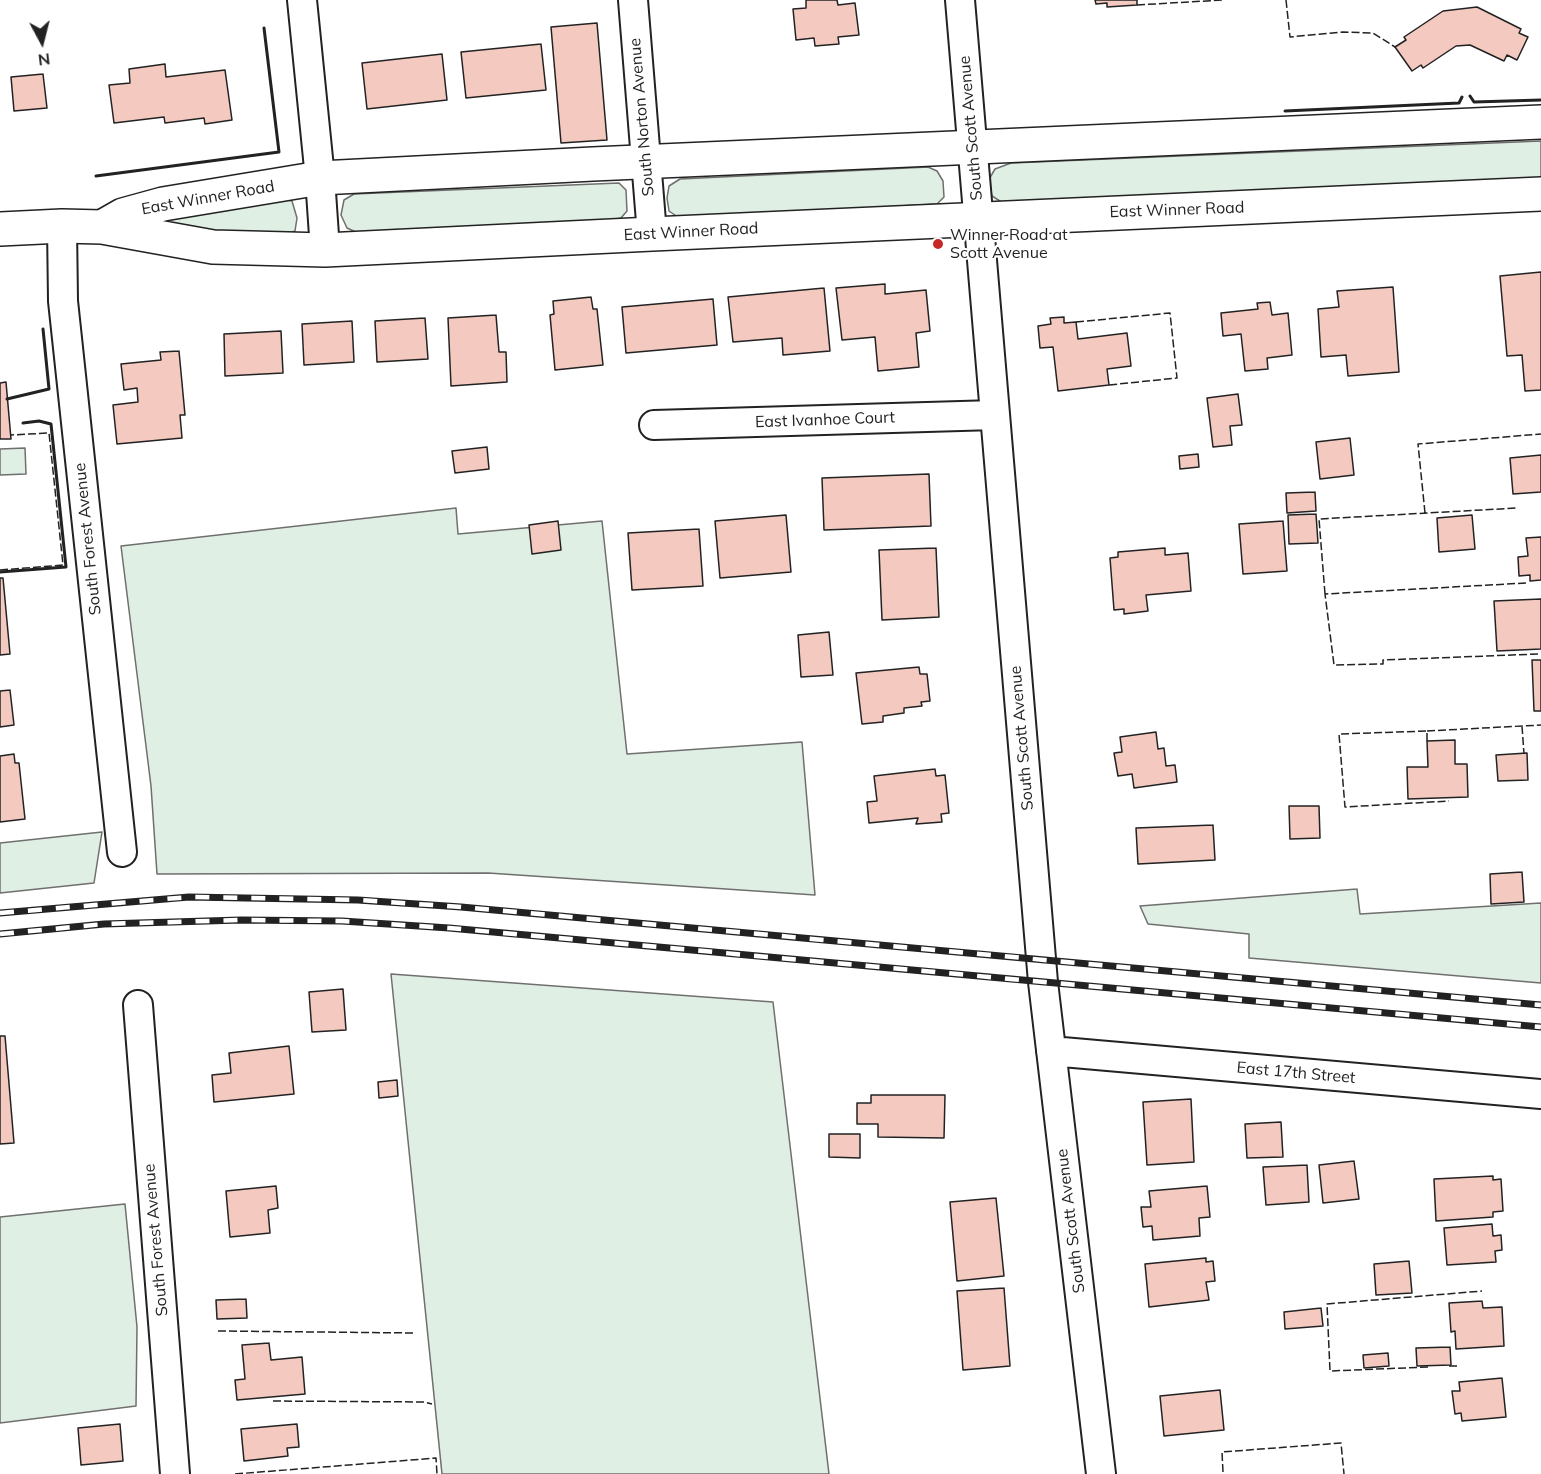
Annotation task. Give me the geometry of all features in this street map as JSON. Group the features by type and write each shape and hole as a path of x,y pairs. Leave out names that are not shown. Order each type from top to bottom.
{"street":[{"path":"302,0 325,250"},
{"name":"South Norton Avenue","path":"633,0 652,234"},
{"name":"South Scott Avenue","path":"960,0 1043,982 1101,1474"},
{"name":"East Winner Road","path":"102,227 123,215 163,204 320,178 1541,122"},
{"name":"East Winner Road","path":"102,227 213,247 325,250 1541,194"},
{"name":"South Forest Avenue","path":"62,226 63,301 122,852"},
{"path":"0,229 102,227"},
{"name":"East Ivanhoe Court","path":"654,425 995,415"},
{"name":"South Forest Avenue","path":"138,1005 175,1474"},
{"name":"East 17th Street","path":"1051,1051 1541,1095"}],"green space":[{"path":"1541,141 1541,179 1003,203 992,196 988,181 995,169 1011,163"},
{"path":"928,167 937,171 943,181 944,197 937,204 679,218 669,211 667,198 669,186 680,179"},
{"path":"619,183 626,190 627,211 621,218 607,221 358,233 347,228 341,215 344,200 354,194"},
{"path":"280,198 292,201 297,218 295,231 283,235 205,232 148,220"},
{"path":"25,448 26,474 0,475 0,449"},
{"path":"456,508 458,534 602,521 627,754 802,742 815,895 488,873 157,874 151,786 121,546"},
{"path":"102,832 94,883 0,893 0,843"},
{"path":"1357,889 1360,914 1541,903 1541,983 1249,958 1249,934 1148,924 1140,906"},
{"path":"391,974 773,1002 829,1474 442,1474"},
{"path":"125,1204 137,1327 136,1406 0,1423 0,1217"}],"building":[{"path":"806,0 837,0 838,5 855,3 859,35 838,37 839,44 815,46 814,38 796,40 793,9 806,8"},
{"path":"1095,0 1137,0 1137,5 1107,7 1107,3 1096,4"},
{"path":"1477,7 1521,29 1519,33 1528,37 1517,60 1507,55 1504,61 1470,45 1456,46 1423,68 1421,65 1412,71 1395,47 1406,40 1404,37 1443,11"},
{"path":"597,23 607,140 561,143 551,27"},
{"path":"541,44 546,90 466,98 461,52"},
{"path":"442,54 447,100 367,109 362,63"},
{"path":"165,64 166,77 225,70 232,120 205,124 204,118 165,123 164,117 114,123 109,85 130,83 129,69"},
{"path":"43,74 47,108 14,111 11,77"},
{"path":"1541,272 1541,390 1525,391 1522,355 1507,356 1500,276"},
{"path":"885,284 885,294 926,290 930,331 916,333 919,367 878,371 875,337 842,340 836,288"},
{"path":"1393,287 1399,372 1348,376 1346,355 1321,357 1318,309 1339,307 1337,291"},
{"path":"824,288 830,351 783,355 782,338 733,342 728,297"},
{"path":"591,297 593,309 597,309 603,365 555,370 550,315 554,314 553,301"},
{"path":"713,299 717,345 626,353 622,307"},
{"path":"1270,302 1272,315 1288,313 1292,355 1267,358 1268,369 1245,371 1241,334 1223,336 1221,313 1258,309 1257,303"},
{"path":"496,315 499,352 506,352 507,382 451,386 448,318"},
{"path":"1064,317 1064,323 1076,322 1078,339 1127,333 1131,366 1107,369 1109,385 1058,391 1053,347 1040,348 1038,326 1051,324 1050,318"},
{"path":"425,318 428,359 377,362 375,321"},
{"path":"352,321 354,362 304,365 302,324"},
{"path":"281,331 283,373 225,376 224,334"},
{"path":"179,351 185,415 180,415 182,438 117,444 113,405 138,402 137,388 124,390 121,364 161,360 160,352"},
{"path":"6,382 11,439 0,439 0,383"},
{"path":"1238,394 1242,425 1230,426 1232,445 1213,447 1207,398"},
{"path":"1350,438 1354,475 1320,479 1316,442"},
{"path":"487,447 489,469 455,473 452,451"},
{"path":"1198,454 1199,467 1180,469 1179,456"},
{"path":"1541,455 1541,492 1513,494 1510,458"},
{"path":"929,474 931,526 824,530 822,478"},
{"path":"1315,492 1316,511 1287,513 1286,493"},
{"path":"1316,514 1318,543 1289,544 1288,515"},
{"path":"786,515 791,572 720,578 715,521"},
{"path":"1472,515 1475,549 1439,552 1437,518"},
{"path":"558,521 561,550 532,554 529,525"},
{"path":"1283,521 1287,571 1243,574 1239,524"},
{"path":"699,529 703,586 632,590 628,533"},
{"path":"1541,537 1541,580 1530,581 1530,575 1519,576 1518,557 1528,556 1526,538"},
{"path":"936,548 939,617 882,620 879,550"},
{"path":"1165,548 1165,555 1188,553 1191,591 1146,595 1148,611 1124,614 1124,609 1114,610 1110,558 1118,557 1118,552"},
{"path":"0,578 3,578 10,654 0,655"},
{"path":"1541,599 1541,649 1497,651 1494,601"},
{"path":"829,632 833,675 801,677 798,635"},
{"path":"1532,660 1541,660 1541,711 1534,711"},
{"path":"919,667 920,674 927,674 930,701 921,702 922,706 904,708 904,713 883,716 883,722 862,724 856,673"},
{"path":"10,690 14,725 0,727 0,691"},
{"path":"1156,732 1158,749 1164,748 1166,766 1175,765 1177,782 1134,788 1132,774 1118,776 1114,753 1122,752 1120,737"},
{"path":"1455,740 1455,764 1467,764 1468,797 1408,799 1407,767 1428,767 1427,741"},
{"path":"1527,753 1528,780 1498,781 1496,755"},
{"path":"14,754 15,763 19,763 25,819 0,822 0,756"},
{"path":"935,769 936,776 945,775 949,813 941,814 942,822 916,824 918,818 869,823 867,802 877,801 874,776"},
{"path":"1289,806 1319,806 1320,838 1290,839"},
{"path":"1213,825 1215,860 1138,864 1136,828"},
{"path":"1522,872 1524,902 1491,904 1490,874"},
{"path":"343,989 346,1030 312,1032 309,992"},
{"path":"0,1036 5,1036 14,1143 0,1144"},
{"path":"289,1046 294,1094 214,1102 212,1075 231,1073 229,1053"},
{"path":"397,1080 398,1096 379,1098 378,1082"},
{"path":"871,1095 945,1095 944,1138 878,1137 878,1124 857,1124 857,1103 871,1103"},
{"path":"1191,1099 1194,1162 1147,1165 1143,1102"},
{"path":"1281,1122 1283,1157 1247,1158 1245,1124"},
{"path":"829,1134 860,1134 860,1158 829,1157"},
{"path":"1354,1161 1359,1199 1323,1203 1319,1165"},
{"path":"1307,1165 1309,1202 1266,1205 1263,1167"},
{"path":"1493,1176 1493,1180 1501,1179 1503,1211 1493,1212 1493,1217 1436,1221 1434,1179"},
{"path":"276,1186 278,1208 268,1210 270,1233 230,1237 226,1191"},
{"path":"1207,1186 1210,1217 1199,1218 1200,1236 1153,1240 1152,1226 1143,1227 1141,1207 1151,1207 1149,1191"},
{"path":"996,1198 1004,1276 957,1281 950,1202"},
{"path":"1492,1224 1493,1236 1501,1235 1502,1250 1495,1251 1496,1262 1447,1265 1444,1228"},
{"path":"1206,1258 1206,1262 1213,1261 1215,1281 1206,1282 1209,1300 1149,1307 1145,1264"},
{"path":"1409,1261 1412,1293 1376,1295 1374,1264"},
{"path":"1004,1288 1010,1366 963,1370 957,1291"},
{"path":"246,1299 247,1318 217,1319 216,1300"},
{"path":"1482,1301 1483,1308 1502,1307 1504,1346 1456,1349 1455,1331 1451,1332 1449,1303"},
{"path":"1321,1308 1323,1326 1285,1329 1284,1312"},
{"path":"269,1343 271,1360 302,1357 305,1394 237,1400 235,1380 245,1379 242,1345"},
{"path":"1450,1347 1451,1365 1417,1366 1416,1348"},
{"path":"1388,1353 1389,1366 1364,1368 1363,1355"},
{"path":"1502,1378 1506,1417 1462,1421 1461,1413 1455,1414 1452,1391 1460,1391 1459,1382"},
{"path":"1220,1390 1224,1430 1164,1436 1160,1396"},
{"path":"120,1424 123,1461 81,1465 78,1428"},
{"path":"297,1424 299,1447 287,1448 288,1456 244,1461 241,1429"}],"railway":[{"path":"0,913 189,897 358,900 461,907 1541,1005"},
{"path":"0,934 104,924 241,920 342,921 449,928 1541,1027"}],"fence":[{"path":"1137,5 1223,0"},
{"path":"1286,0 1290,37 1343,32 1373,33 1395,47"},
{"path":"1076,322 1170,313 1177,378 1109,385"},
{"path":"0,570 63,565 49,433 11,435"},
{"path":"1425,513 1418,444 1541,434"},
{"path":"1325,594 1319,519 1517,508"},
{"path":"1526,583 1325,594 1334,665 1383,664 1383,660 1538,654"},
{"path":"1427,731 1541,725"},
{"path":"1522,726 1524,754"},
{"path":"1427,741 1427,731 1339,734 1345,807 1449,801"},
{"path":"1428,1367 1330,1371 1327,1304 1482,1291"},
{"path":"218,1331 416,1333"},
{"path":"1449,1366 1459,1366"},
{"path":"273,1401 424,1402 432,1404"},
{"path":"1223,1472 1222,1452 1341,1443 1344,1474"},
{"path":"235,1474 436,1458 437,1474"}],"wall":[{"path":"96,176 279,152 264,28"},
{"path":"1470,96 1474,102 1541,100"},
{"path":"1285,111 1459,103 1462,97"},
{"path":"7,399 49,389 43,329"},
{"path":"0,572 66,567 51,424 39,421 23,423"}],"place":[{"name":"Winner Road at Scott Avenue","path":"938,244"}]}
